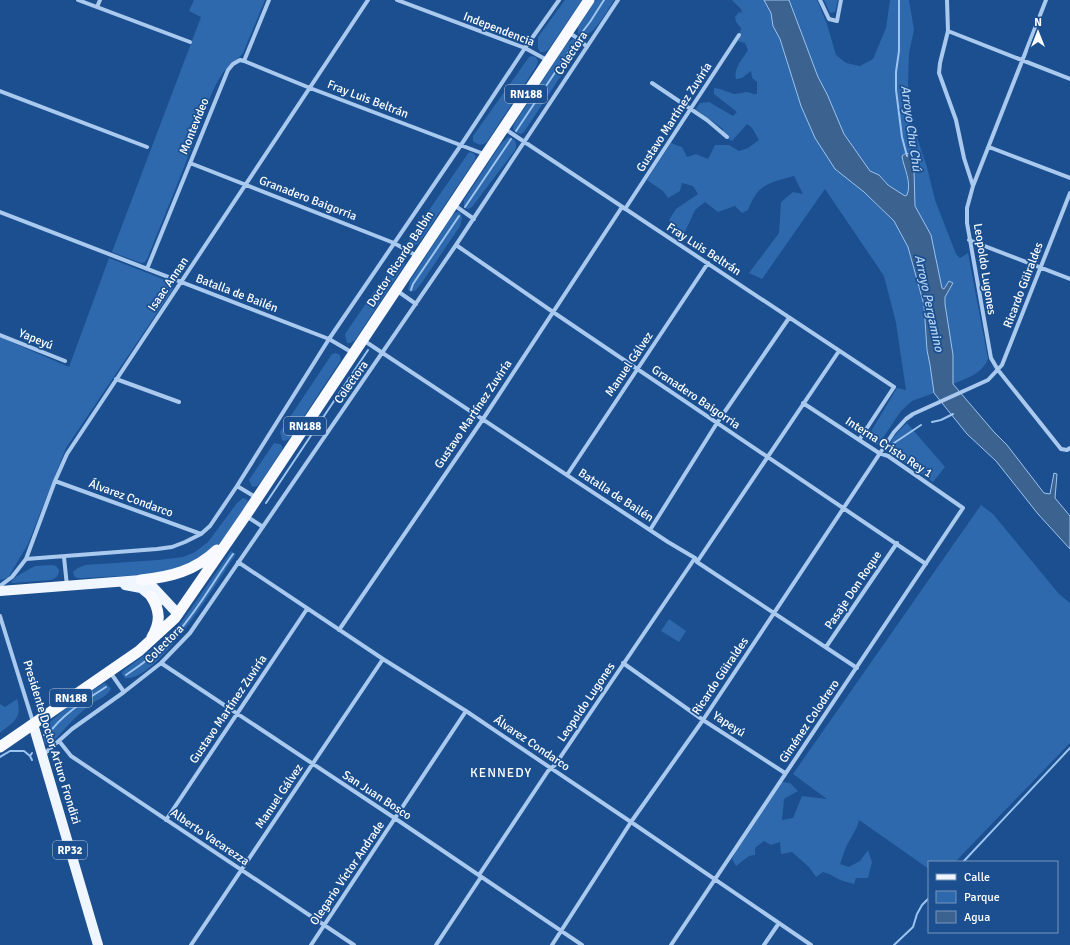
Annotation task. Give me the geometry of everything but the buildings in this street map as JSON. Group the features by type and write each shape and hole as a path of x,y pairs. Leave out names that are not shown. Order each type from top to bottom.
{"highway":[{"name":"Doctor Ricardo Balbín","path":"234,533 589,0"},
{"path":"141,580 167,577 189,570 209,557 234,533"},
{"name":"RN188","path":"0,747 149,643 177,616 234,533"},
{"path":"149,643 156,631 159,621 157,609 151,596"}],"main road":[{"path":"67,587 141,580 150,584 177,616"},
{"path":"0,591 132,585 141,588 177,616"},
{"name":"Presidente Doctor Arturo Frondizi","path":"33,724 98,945"}],"street":[{"path":"78,0 190,42"},
{"path":"97,7 100,0"},
{"path":"244,62 269,0"},
{"name":"Isaac Annan","path":"0,586 12,577 26,558 55,481 67,454 368,0"},
{"name":"Independencia","path":"397,0 525,48 548,60"},
{"path":"26,558 64,557 172,547 201,534 210,526 237,486 329,339 559,0"},
{"name":"Colectora","path":"43,755 72,729 124,692 161,663 190,633 474,219 618,0"},
{"path":"820,0 829,19 837,21 841,0"},
{"path":"947,0 948,31 939,73 956,120 964,158 973,186"},
{"name":"Leopoldo Lugones","path":"1046,0 973,186 967,208 967,223 991,358 998,370 1061,449 1068,450 1070,448"},
{"path":"948,31 1070,79"},
{"path":"567,32 579,39 587,47"},
{"name":"Gustavo Martínez Zuviría","path":"340,630 483,420 553,312 691,109 739,35"},
{"name":"Montevideo","path":"147,269 228,70 233,64 240,60 244,62"},
{"name":"Fray Luis Beltrán","path":"244,62 486,154"},
{"path":"652,83 707,120 728,137"},
{"path":"0,91 147,147"},
{"name":"Fray Luis Beltrán","path":"503,128 894,387 860,440"},
{"path":"989,147 1070,178"},
{"name":"Granadero Baigorria","path":"190,163 394,242 417,257"},
{"name":"Ricardo Güiraldes","path":"552,945 631,822 703,720 894,432 913,414 988,380 1002,365 1070,193"},
{"path":"452,204 474,219"},
{"name":"Batalla de Bailén","path":"0,212 329,339 353,354"},
{"path":"969,240 1070,279"},
{"name":"Granadero Baigorria","path":"456,245 926,564"},
{"name":"Manuel Gálvez","path":"567,475 708,263"},
{"path":"396,289 416,304"},
{"path":"650,530 717,423 789,318"},
{"name":"Yapeyú","path":"0,335 65,361"},
{"name":"Batalla de Bailén","path":"363,339 857,668"},
{"name":"Leopoldo Lugones","path":"436,945 548,771 555,765 623,663 696,560 838,351"},
{"path":"116,379 179,402"},
{"name":"Interna Cristo Rey 1","path":"804,403 879,453 888,456 963,508"},
{"name":"Álvarez Condarco","path":"55,481 201,534"},
{"path":"237,486 258,498"},
{"name":"Giménez Colodrero","path":"671,945 963,508"},
{"path":"246,516 263,527"},
{"name":"Pasaje Don Roque","path":"826,647 897,544"},
{"path":"64,557 67,587"},
{"name":"Álvarez Condarco","path":"238,562 383,659 466,711 811,945"},
{"name":"Gustavo Martínez Zuviría","path":"166,820 307,609"},
{"name":"Presidente Doctor Arturo Frondizi","path":"0,616 33,724"},
{"name":"Manuel Gálvez","path":"191,945 383,659"},
{"name":"San Juan Bosco","path":"161,663 582,945"},
{"name":"Yapeyú","path":"623,663 703,720 785,773"},
{"path":"109,672 124,692"},
{"name":"Olegario Víctor Andrade","path":"311,945 396,819 466,711"},
{"name":"Alberto Vacarezza","path":"59,742 71,756 354,945"},
{"path":"764,945 779,923"}],"green space":[{"path":"194,0 265,0 243,53 224,71 214,88 179,181 147,259 145,262 141,263 112,252 201,17 189,11"},
{"path":"565,0 582,0 548,50 540,52 538,48 538,37"},
{"path":"596,0 614,0 595,28 590,33 580,36 578,33 578,27"},
{"path":"732,0 764,0 771,13 773,26 780,39 801,106 835,169 864,192 894,221 908,247 924,305 927,350 934,393 912,401 901,411 878,445 867,438 897,388 906,390 896,323 884,276 825,189 762,279 749,273 779,233 781,202 793,192 803,194 794,176 765,186 756,195 748,210 742,213 735,206 718,212 705,202 695,210 684,234 673,230 669,220 676,209 698,194 693,186 682,183 680,191 668,198 663,191 647,180 671,143 682,147 687,157 696,154 708,159 715,145 729,145 739,151 748,148 759,140 752,128 747,124 732,141 722,136 723,129 696,109 700,103 709,102 733,116 737,112 714,94 714,88 734,94 747,92 757,94 757,82 752,78 751,71 742,78 736,79 735,75 737,68 748,50 745,43 738,41 741,28 736,22 735,17 739,12 742,13 741,9"},
{"path":"789,0 817,0 827,24 836,55 846,63 860,66 873,59 886,28 890,0 909,0 914,30 909,53 908,83 911,120 927,167 935,200 956,254 960,258 968,253 988,359 978,372 969,377 953,384 953,355 945,297 953,283 943,289 942,288 931,235 915,206 914,191 904,168 910,185 907,195 905,196 888,185 879,175 870,171 844,134 818,77"},
{"path":"824,0 838,0 835,12 830,13"},
{"path":"573,39 577,40 578,45 572,59 524,132 521,134 516,133 513,129 514,124 568,42"},
{"path":"529,57 536,57 538,61 537,65 487,142 478,144 473,141 473,136"},
{"path":"508,137 515,141 515,150 472,207 468,209 464,208 464,200 500,145"},
{"path":"469,152 476,156 475,160 420,242 416,245 410,245 409,240 412,235"},
{"path":"459,212 462,218 460,226 423,281 416,290 411,292 408,290 410,281 452,216"},
{"path":"401,256 404,258 405,264 355,340 351,343 347,343 345,334 397,258"},
{"path":"109,258 173,283 173,289 66,448 28,544 8,578 0,580 0,337 69,367"},
{"path":"336,353 340,355 341,360 289,439 285,441 282,440 280,432 332,354"},
{"path":"907,423 945,467 933,482 891,453 890,445 894,436"},
{"path":"274,443 280,444 282,446 282,450 260,483 257,486 252,487 249,480"},
{"path":"243,498 248,501 247,504 220,543 199,560 161,574 84,578 77,578 74,576 73,572 85,565 158,560 183,557 195,552 208,542 237,503"},
{"path":"981,505 993,514 1059,594 1070,603 1070,743 956,861 928,861 928,868 859,820 857,827 846,847 840,864 849,867 860,861 868,850 872,862 868,878 856,878 854,884 840,880 823,872 816,877 809,867 792,852 781,854 780,842 771,845 764,841 755,848 755,855 749,856 736,866 732,859 738,846 782,782 790,783 798,791 784,799 782,820 793,818 802,796 827,799 793,774"},
{"path":"231,551 236,554 202,606 170,648 153,664 138,675 125,678 122,674 123,671 161,643 181,623"},
{"path":"35,566 56,566 59,570 57,576 51,580 11,582 17,576"},
{"path":"669,619 686,631 679,642 661,631"},
{"path":"105,683 111,688 110,691 79,714 52,743 48,745 45,744 44,732 47,726 74,703"},
{"path":"17,699 19,706 18,716 13,723 0,733 0,704 5,707"}],"water":[{"name":"Arroyo Pergamino","path":"764,0 789,0 818,77 844,134 870,171 879,175 888,185 905,196 907,195 909,185 902,156 906,153 910,154 914,170 915,206 931,235 942,288 944,289 949,281 953,283 945,297 945,304 953,355 953,384 1007,445 1044,493 1050,494 1054,473 1057,474 1055,498 1070,516 1070,549 1038,514 996,461 967,434 934,393 927,350 924,305 908,247 894,221 864,192 835,169 815,138 801,106 780,39 773,26 771,13"}],"waterway":[{"path":"580,35 604,0"},
{"name":"Arroyo Chu Chú","path":"899,0 899,51 896,72 896,90 902,137 907,156"},
{"path":"516,131 576,41"},
{"path":"465,207 511,139"},
{"path":"411,290 413,284 459,216"},
{"path":"266,503 368,350"},
{"path":"932,422 941,420 953,414"},
{"path":"894,443 921,425"},
{"path":"126,675 166,644 186,623 233,554"},
{"path":"44,735 47,736 59,721 81,703 106,687"},
{"path":"47,736 49,743"},
{"path":"964,861 1070,748"},
{"path":"0,757 10,751 24,751 30,756"},
{"path":"32,753 30,756 32,760"},
{"path":"894,945 913,927 917,914 922,905 928,899"}],"district":[{"name":"KENNEDY","path":"501,772"}]}
